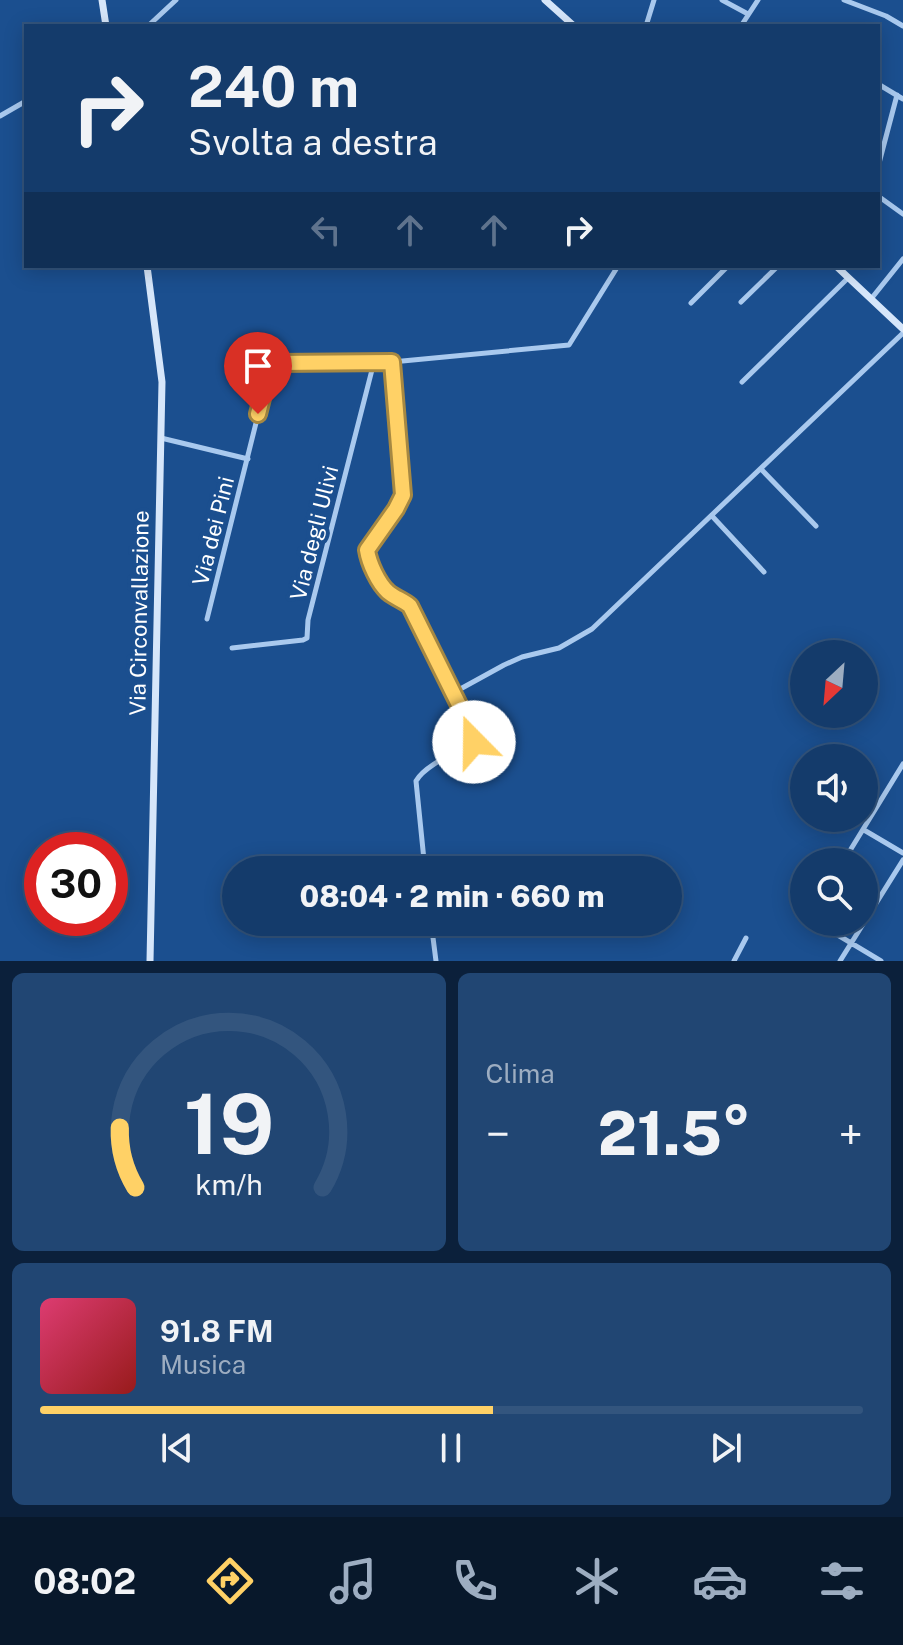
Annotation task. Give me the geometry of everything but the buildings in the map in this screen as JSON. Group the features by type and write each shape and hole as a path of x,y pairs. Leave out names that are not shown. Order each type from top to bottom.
{"main road":[{"path":"102,0 106,24"},
{"path":"545,0 572,24"},
{"name":"Via Circonvallazione","path":"147,268 162,382 150,961"},
{"path":"838,268 903,331"}],"street":[{"path":"150,24 176,0"},
{"path":"647,24 654,0"},
{"path":"722,0 748,14"},
{"path":"742,24 758,0"},
{"path":"844,0 903,26"},
{"path":"880,85 900,97 880,161"},
{"path":"0,116 24,102"},
{"path":"880,197 903,214"},
{"path":"871,299 903,259"},
{"path":"374,362 569,345 617,268"},
{"path":"691,303 726,268"},
{"path":"741,302 776,268"},
{"path":"742,382 848,278"},
{"path":"453,693 504,665 559,648 592,629 903,331"},
{"name":"Via dei Pini","path":"207,619 270,367 276,363 374,362"},
{"name":"Via degli Ulivi","path":"232,648 303,640 308,636 308,620 374,362"},
{"path":"392,362 403,495 367,550 368,557 386,591 410,606 469,725 474,742 418,776 415,787 423,856"},
{"path":"161,438 248,459"},
{"path":"761,469 816,526"},
{"path":"712,516 764,572"},
{"path":"878,806 903,764"},
{"path":"867,832 903,853"},
{"path":"840,961 903,860"},
{"path":"433,936 436,961"},
{"path":"838,936 881,961"},
{"path":"734,961 746,938"}],"route":[{"path":"258,414 270,367 276,363 392,362 403,495 367,550 368,557 386,591 410,606 469,725 474,742"}]}
